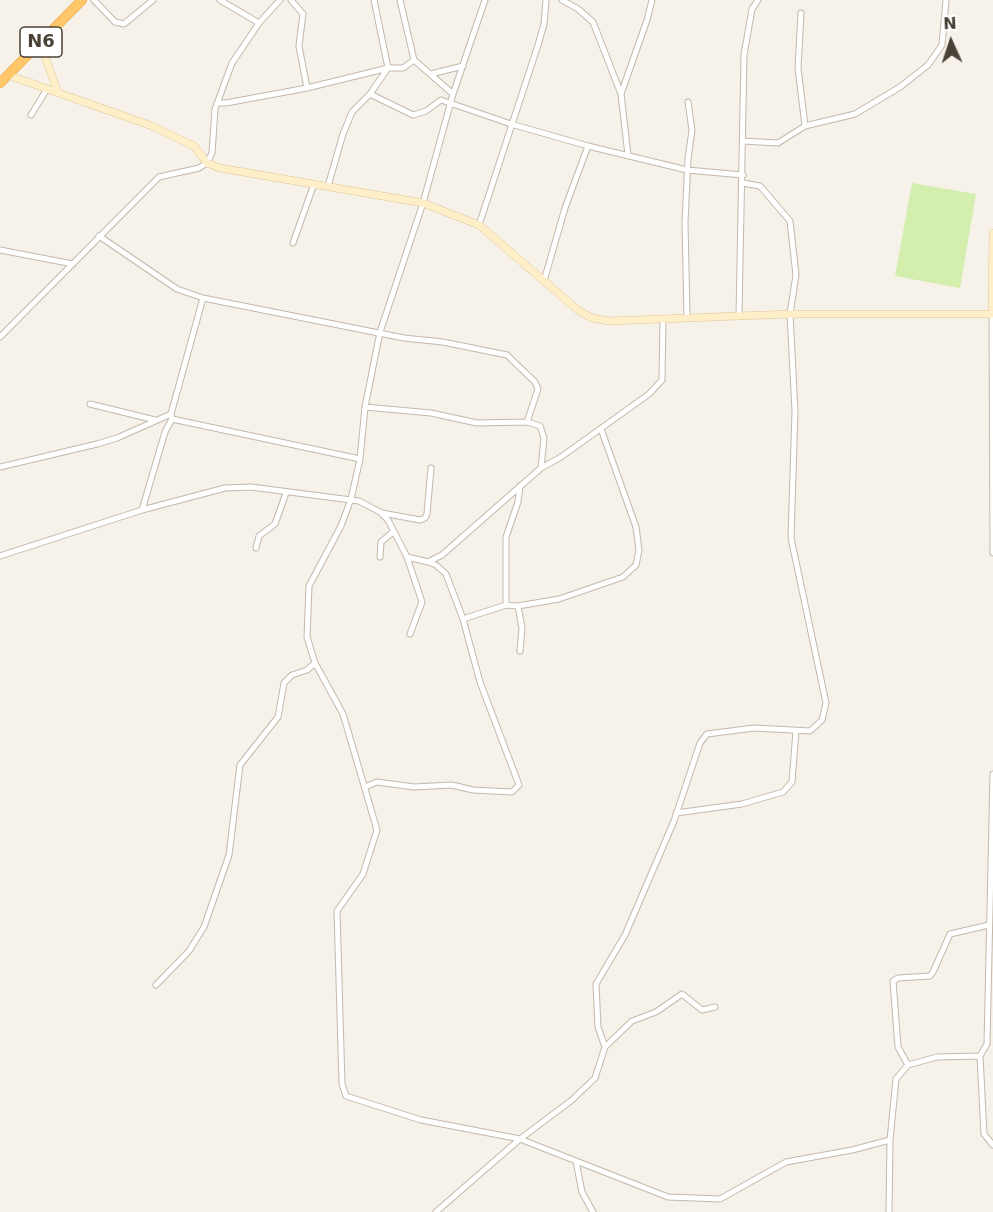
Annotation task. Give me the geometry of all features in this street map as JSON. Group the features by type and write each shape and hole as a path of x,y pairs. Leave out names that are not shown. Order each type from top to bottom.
{"highway":[{"name":"N6","path":"0,83 82,0"}],"street":[{"path":"94,0 120,24 124,24 153,0"},
{"path":"220,0 259,23"},
{"path":"0,337 159,177 199,168 207,163 212,153 217,103 232,63 259,23 280,0"},
{"path":"291,0 303,14 299,46 307,88"},
{"path":"328,186 352,112 370,94 388,68 374,0"},
{"path":"400,0 414,60 453,94"},
{"path":"485,0 453,94 423,202 380,332 365,407 360,459 351,499 341,526 309,586 307,637 315,663 343,714 377,830 363,874 337,911 342,1084 346,1096 421,1120 520,1139 668,1197 720,1199 786,1161 852,1150 890,1140"},
{"path":"479,225 538,45 544,24 546,0"},
{"path":"561,0 578,9 593,22 621,94 628,155"},
{"path":"621,94 652,0"},
{"path":"739,315 744,55 752,9 758,0"},
{"path":"743,141 778,143 805,126 855,114 919,74 942,45 946,0"},
{"path":"801,13 798,68 805,126"},
{"path":"40,43 58,93"},
{"path":"217,103 307,88 388,68 403,68 414,60"},
{"path":"431,75 463,66"},
{"path":"8,75 152,126 194,146 207,163 238,171 423,202 479,225 579,311 592,318 609,321 790,314 992,314"},
{"path":"31,115 47,89"},
{"path":"370,94 413,115 426,111 441,100 511,124 588,146 687,170 743,175"},
{"path":"687,317 685,266 687,170 692,130 688,102"},
{"path":"544,281 565,208 588,146"},
{"path":"605,1047 598,1028 596,984 625,935 676,813 700,743 707,734 754,728 810,731 822,720 826,703 791,538 795,411 790,314 796,275 790,221 760,186 743,183"},
{"path":"293,243 314,184"},
{"path":"993,233 993,553"},
{"path":"99,236 177,289 203,298 507,355 536,382 538,389 527,422"},
{"path":"0,250 73,264"},
{"path":"142,510 171,417 203,298"},
{"path":"428,562 442,555 541,468 561,457 649,394 662,380 663,319"},
{"path":"90,404 157,420"},
{"path":"365,407 431,413 477,423 527,422 540,426 544,438 541,468"},
{"path":"0,467 98,444 157,420 171,417 360,459"},
{"path":"463,619 506,605 518,606 559,599 623,577 636,565 639,550 636,527 601,429"},
{"path":"0,556 142,510 225,488 251,487 351,499 380,512 425,519 431,468"},
{"path":"506,605 506,537 518,502 520,486"},
{"path":"256,548 259,536 274,524 286,493"},
{"path":"380,512 388,520 407,557 422,602 410,634"},
{"path":"380,557 381,542 393,532"},
{"path":"365,787 376,782 414,787 452,784 473,790 512,792 519,785 480,682 463,619 446,574 436,565 407,557"},
{"path":"518,606 522,628 520,651"},
{"path":"156,985 189,951 204,927 229,855 240,765 278,717 284,683 292,675 307,670 315,663"},
{"path":"676,813 742,804 783,792 792,782 796,731"},
{"path":"993,774 987,1044 980,1056 984,1134 993,1145"},
{"path":"908,1065 898,1047 893,981 897,978 930,976 950,934 990,922"},
{"path":"436,1212 520,1139 572,1100 595,1078 605,1047 632,1021 657,1012 682,994 702,1010 715,1007"},
{"path":"889,1212 890,1140 896,1079 908,1065 937,1057 980,1056"},
{"path":"576,1161 582,1192 593,1212"}],"green space":[{"path":"912,183 976,194 960,288 895,276"}]}
